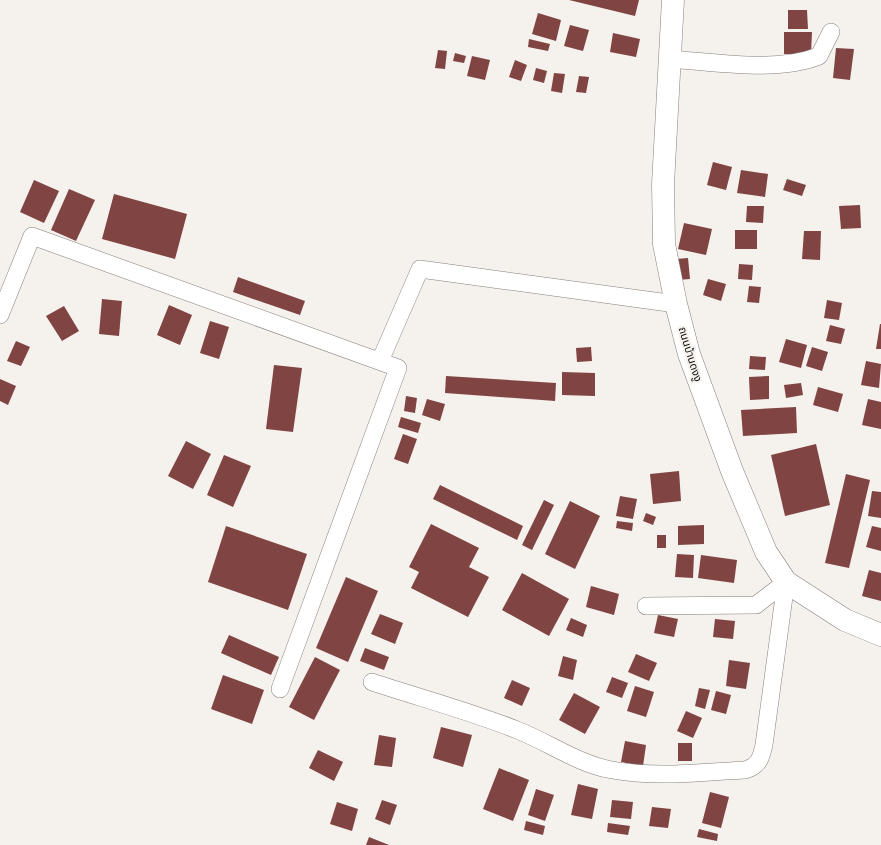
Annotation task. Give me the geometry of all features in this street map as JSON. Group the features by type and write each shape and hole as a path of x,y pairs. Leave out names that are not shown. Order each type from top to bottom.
{"street":[{"name":"ถนนบ้านดงงู","path":"673,0 663,184 664,244 676,304 689,354 732,471 766,552 786,582 845,620 881,635"},
{"path":"670,59 774,66 803,62 819,56 831,32"},
{"path":"0,314 32,236 398,368 280,689"},
{"path":"380,361 420,269 676,304"},
{"path":"646,606 756,605 786,582"},
{"path":"372,682 495,721 518,730 591,765 611,770 649,774 745,770 754,767 760,759 764,745 786,582"}],"building":[{"path":"569,0 639,0 635,16"},
{"path":"788,10 807,10 808,29 788,29"},
{"path":"538,13 561,20 556,41 532,34"},
{"path":"570,25 589,30 583,51 564,46"},
{"path":"784,32 812,32 811,54 784,54"},
{"path":"613,33 640,39 636,57 610,52"},
{"path":"529,39 550,44 548,51 528,47"},
{"path":"836,48 854,49 850,80 833,78"},
{"path":"438,50 447,51 445,69 435,68"},
{"path":"455,53 466,56 464,63 453,61"},
{"path":"472,56 490,60 485,80 467,76"},
{"path":"515,60 527,65 521,81 509,77"},
{"path":"536,68 547,71 544,83 533,80"},
{"path":"554,73 565,74 562,93 551,91"},
{"path":"579,76 589,77 586,93 576,92"},
{"path":"713,162 732,167 726,190 707,185"},
{"path":"741,170 768,174 765,197 737,193"},
{"path":"787,179 806,185 802,196 783,190"},
{"path":"34,180 59,191 44,223 20,212"},
{"path":"69,189 95,200 76,241 51,230"},
{"path":"114,194 187,214 175,259 102,239"},
{"path":"860,205 861,228 841,229 839,206"},
{"path":"747,206 764,206 763,223 746,222"},
{"path":"684,223 712,229 706,255 678,249"},
{"path":"735,230 757,230 757,249 735,249"},
{"path":"804,231 821,231 820,260 802,259"},
{"path":"688,258 690,279 678,280 676,259"},
{"path":"739,264 753,265 752,280 738,279"},
{"path":"238,277 305,301 300,315 233,292"},
{"path":"708,279 726,284 721,301 703,295"},
{"path":"749,286 761,287 759,303 747,302"},
{"path":"102,299 122,301 119,336 99,334"},
{"path":"827,300 842,303 839,320 824,318"},
{"path":"169,305 192,315 180,345 157,335"},
{"path":"64,306 79,331 62,341 46,316"},
{"path":"210,321 229,327 219,359 200,353"},
{"path":"880,324 881,349 876,349"},
{"path":"830,325 845,329 841,344 826,341"},
{"path":"786,339 807,345 801,368 779,362"},
{"path":"16,341 30,347 21,366 7,361"},
{"path":"591,347 592,361 577,362 576,348"},
{"path":"812,347 828,352 822,371 806,366"},
{"path":"750,356 766,357 765,370 749,369"},
{"path":"866,361 881,364 879,388 861,385"},
{"path":"274,365 302,368 293,432 266,429"},
{"path":"562,372 595,373 595,396 562,395"},
{"path":"446,376 556,383 555,401 445,393"},
{"path":"769,376 769,399 750,400 749,377"},
{"path":"0,379 16,386 8,405 0,401"},
{"path":"801,383 803,395 786,398 784,385"},
{"path":"818,387 843,394 838,412 813,405"},
{"path":"406,396 417,398 415,413 404,411"},
{"path":"427,399 445,404 440,421 422,415"},
{"path":"868,399 881,402 881,429 862,425"},
{"path":"796,407 797,433 743,436 741,410"},
{"path":"401,417 421,423 418,433 398,427"},
{"path":"403,434 417,439 408,464 394,459"},
{"path":"186,441 211,454 193,489 168,476"},
{"path":"816,444 830,505 785,516 771,455"},
{"path":"224,455 251,466 233,507 207,495"},
{"path":"679,471 681,501 653,504 650,474"},
{"path":"846,474 870,480 849,568 825,563"},
{"path":"440,485 523,526 517,540 433,499"},
{"path":"872,491 881,492 881,518 868,516"},
{"path":"620,496 637,499 633,519 616,516"},
{"path":"544,500 554,505 532,550 522,545"},
{"path":"570,501 600,516 575,569 545,554"},
{"path":"646,513 656,517 653,525 643,521"},
{"path":"617,521 633,523 632,531 616,528"},
{"path":"431,524 479,548 469,567 489,577 468,617 411,588 419,572 409,567"},
{"path":"704,525 704,544 678,545 678,526"},
{"path":"226,526 307,554 288,610 208,582"},
{"path":"872,526 881,528 881,551 866,547"},
{"path":"657,535 666,535 666,548 657,548"},
{"path":"677,554 694,555 693,578 675,577"},
{"path":"701,555 737,560 734,583 698,578"},
{"path":"869,570 881,573 881,601 862,596"},
{"path":"522,573 569,599 549,636 502,610"},
{"path":"346,577 378,591 348,662 316,648"},
{"path":"591,586 619,594 614,615 586,607"},
{"path":"380,614 403,623 395,644 371,634"},
{"path":"658,615 678,619 674,637 654,633"},
{"path":"571,618 587,625 583,637 566,630"},
{"path":"715,619 735,621 733,639 713,637"},
{"path":"229,635 279,657 271,675 221,653"},
{"path":"365,648 389,657 384,670 360,661"},
{"path":"636,654 657,663 649,681 628,672"},
{"path":"563,656 577,660 573,680 558,676"},
{"path":"315,657 340,670 314,720 289,707"},
{"path":"729,660 750,663 746,689 726,686"},
{"path":"223,675 264,690 252,724 211,709"},
{"path":"612,677 628,683 622,698 606,692"},
{"path":"512,680 530,688 522,706 504,698"},
{"path":"635,686 654,692 646,717 627,711"},
{"path":"699,688 710,690 705,709 695,706"},
{"path":"716,691 731,695 726,714 711,710"},
{"path":"574,693 600,707 585,734 559,720"},
{"path":"686,711 702,718 693,738 677,731"},
{"path":"441,727 472,735 463,767 433,758"},
{"path":"379,735 396,738 392,767 374,765"},
{"path":"625,741 646,745 643,766 621,762"},
{"path":"678,743 692,743 692,761 678,761"},
{"path":"318,750 343,762 334,781 309,768"},
{"path":"499,768 529,780 513,821 483,809"},
{"path":"578,784 598,789 592,819 571,815"},
{"path":"536,789 554,795 545,821 528,815"},
{"path":"710,792 729,797 721,828 702,823"},
{"path":"382,800 397,805 390,825 375,819"},
{"path":"612,800 633,802 631,819 610,817"},
{"path":"337,802 358,809 352,831 330,824"},
{"path":"652,807 671,809 668,828 649,826"},
{"path":"526,821 545,826 543,835 524,830"},
{"path":"608,823 630,826 628,835 607,832"},
{"path":"699,829 718,834 717,841 697,837"},
{"path":"369,837 389,845 366,845"}]}
